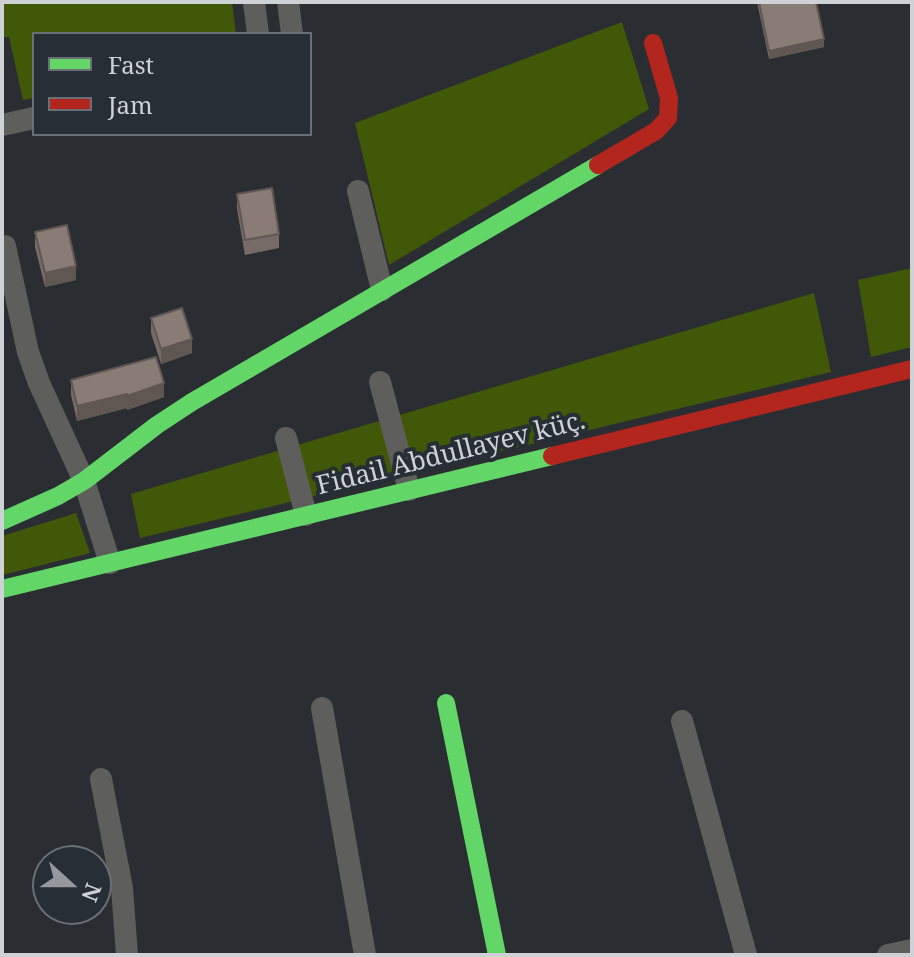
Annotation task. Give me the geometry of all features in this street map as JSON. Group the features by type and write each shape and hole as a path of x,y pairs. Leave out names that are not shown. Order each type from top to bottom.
{"street":[{"path":"254,2 258,32"},
{"path":"288,2 292,32"},
{"path":"2,521 84,481 192,402 656,131 668,118 669,98 653,43"},
{"path":"2,125 32,118"},
{"path":"358,191 382,290"},
{"path":"5,246 28,352 84,481 110,563"},
{"name":"Fidail Abdullayev küç.","path":"2,589 912,369"},
{"path":"380,382 409,490"},
{"path":"286,438 306,515"},
{"path":"446,703 497,955"},
{"path":"322,708 365,955"},
{"path":"682,721 746,955"},
{"path":"101,779 122,888 127,955"},
{"path":"888,955 912,950"}],"green space":[{"path":"2,2 232,2 236,32 32,32 32,98 23,100 9,37 2,37"},
{"path":"622,22 649,109 389,265 355,123"},
{"path":"912,268 912,347 871,357 858,280"},
{"path":"814,293 831,372 140,538 131,494"},
{"path":"76,513 90,553 2,575 2,536"}],"building":[{"path":"759,2 816,2 824,39 769,51"},
{"path":"272,188 279,234 245,240 237,194"},
{"path":"67,225 76,266 45,273 35,232"},
{"path":"182,308 192,339 161,349 151,318"},
{"path":"156,357 164,383 127,396 77,406 71,380"}],"traffic: fast":[{"path":"2,521 84,481 192,402 598,165"},
{"path":"2,589 552,456"},
{"path":"446,703 497,955"}],"traffic: jam":[{"path":"598,165 656,131 668,118 669,98 653,43"},
{"path":"552,456 912,369"}]}
